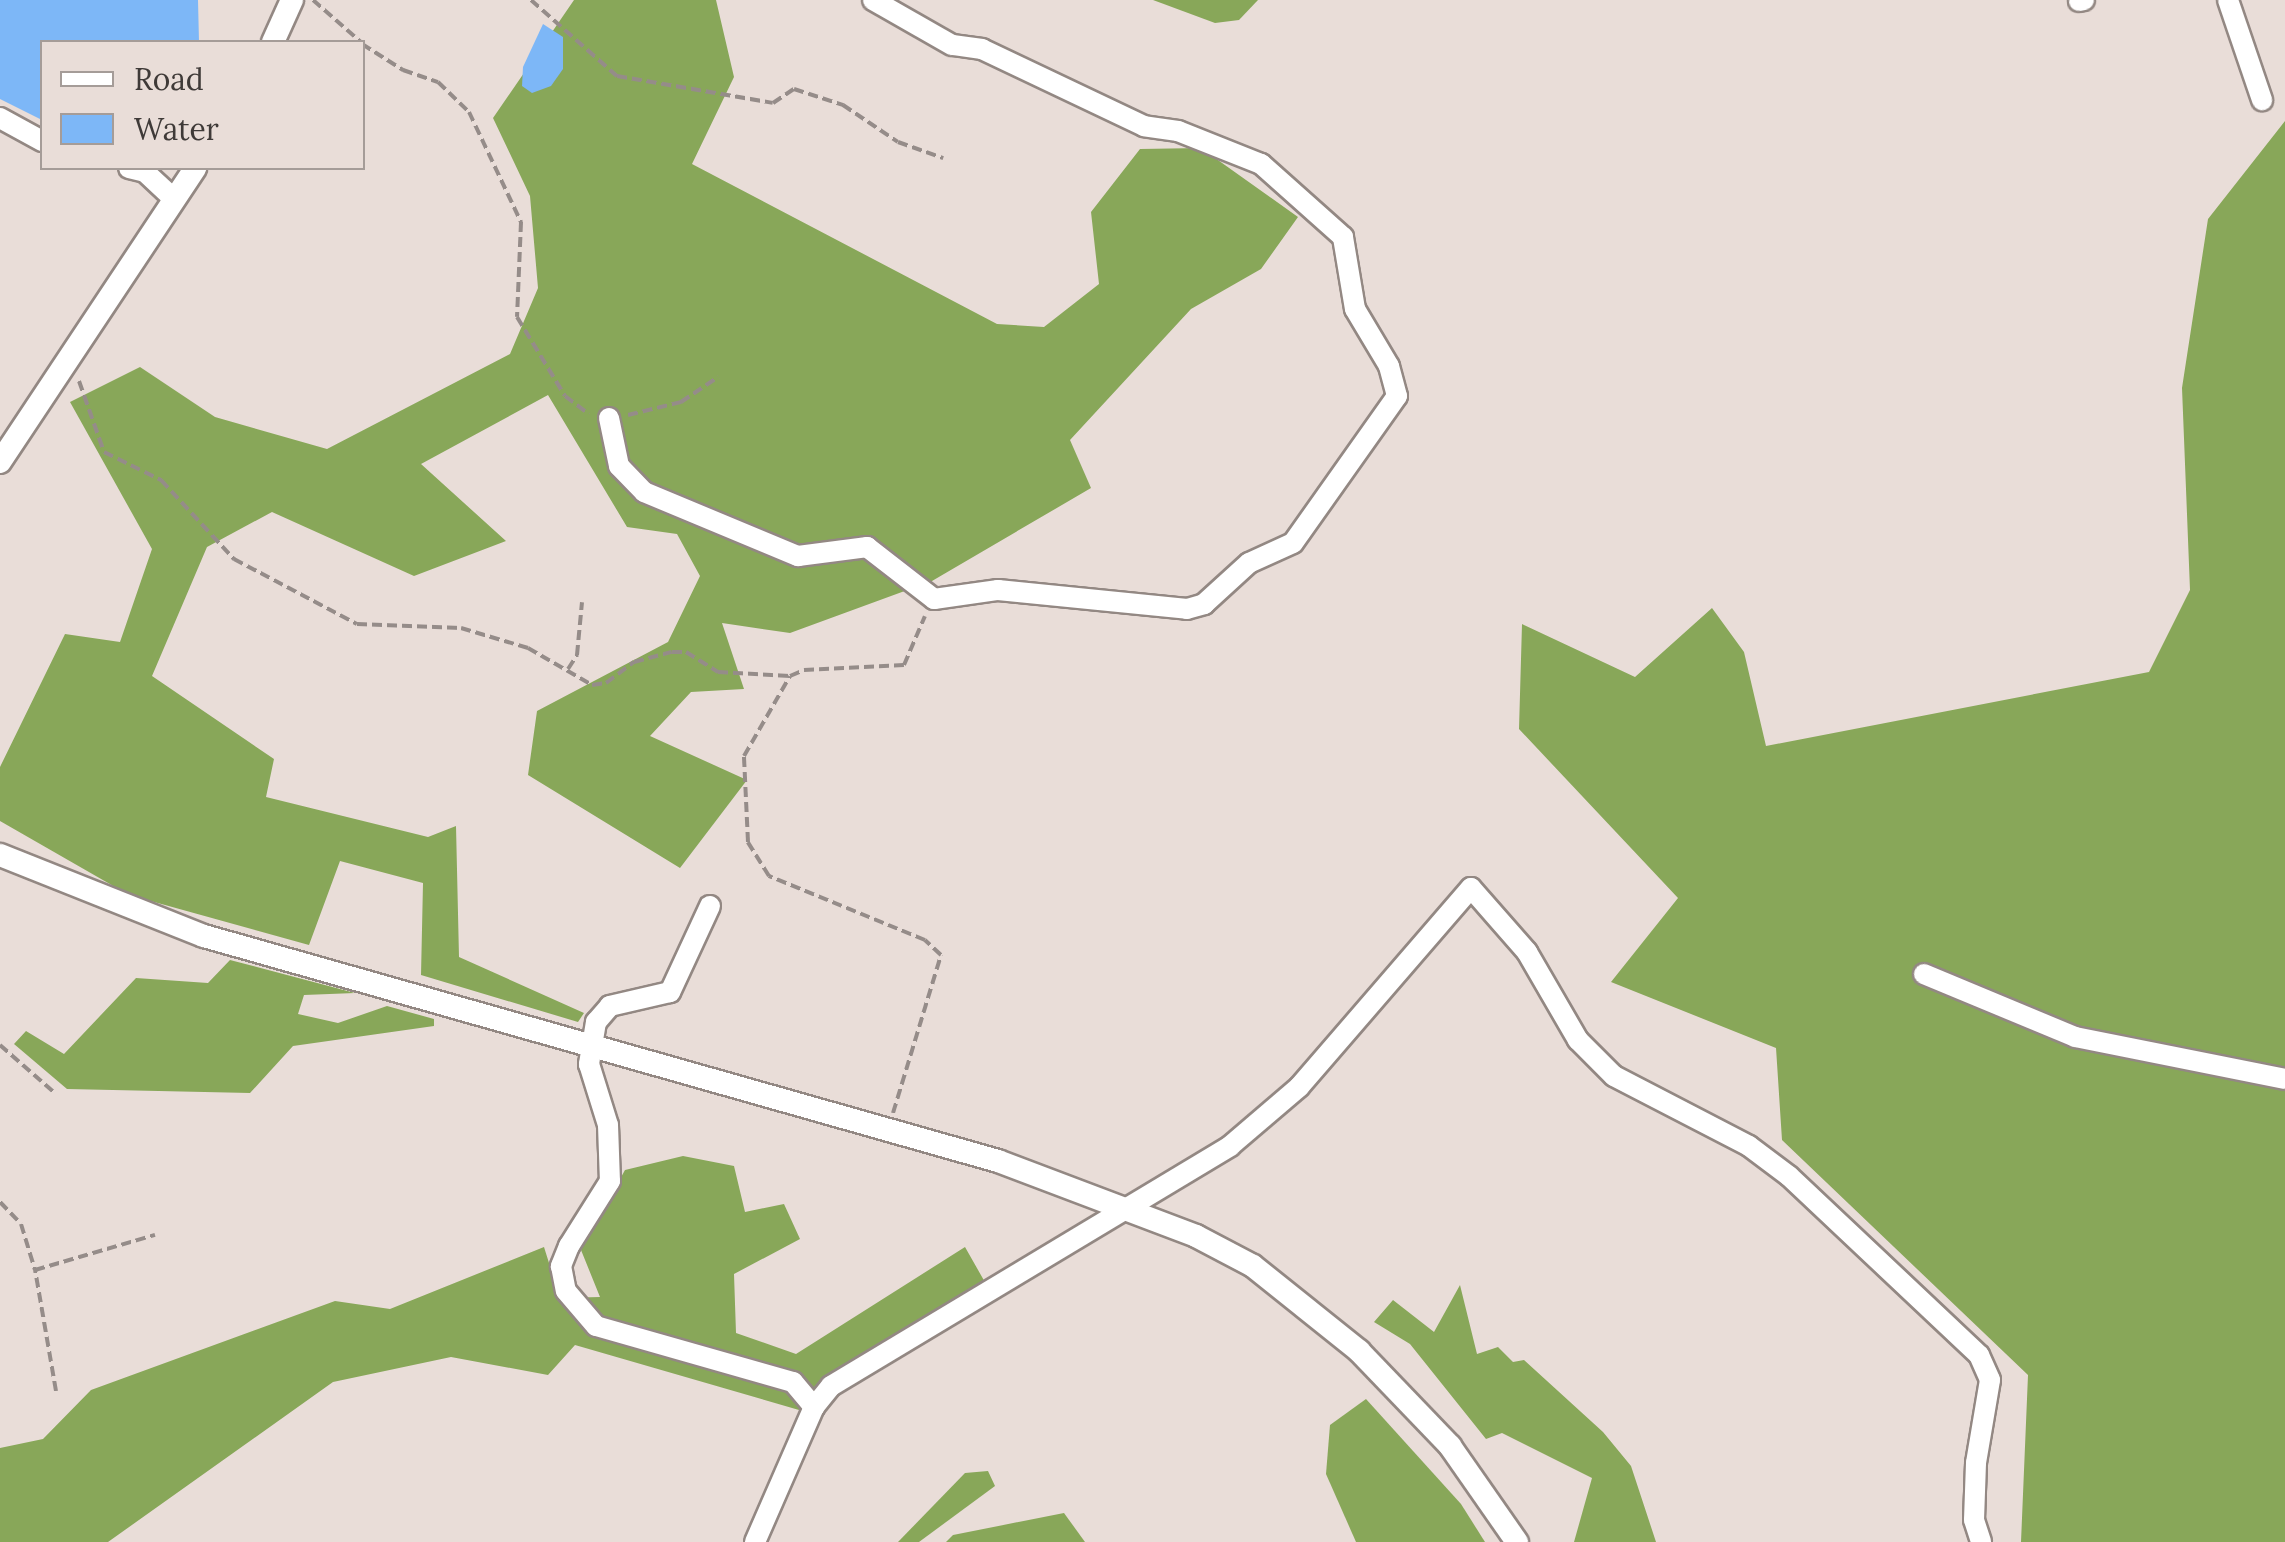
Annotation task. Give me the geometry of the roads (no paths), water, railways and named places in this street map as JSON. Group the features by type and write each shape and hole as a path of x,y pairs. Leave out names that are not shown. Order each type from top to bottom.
{"street":[{"path":"274,40 292,0"},
{"path":"610,418 619,466 644,492 798,556 875,550 934,600 998,590 1187,609 1204,604 1249,563 1292,543 1397,396 1397,383 1355,309 1344,237 1261,164 1178,130 1144,126 982,49 952,45 873,0"},
{"path":"2228,0 2262,100"},
{"path":"0,118 40,140"},
{"path":"136,170 144,172 173,198"},
{"path":"0,462 66,355 194,170"},
{"path":"0,855 204,936 889,1130 1124,1204 1253,1266 1359,1351 1450,1446 1517,1542"},
{"path":"755,1542 814,1408 831,1386 1124,1204 1230,1146 1299,1087 1471,888 1527,952 1578,1040 1614,1076 1707,1122 1789,1176 1980,1355 1990,1380 1976,1463 1974,1520 1981,1542"},
{"path":"710,906 678,983 659,996 601,1011 589,1064 608,1126 610,1181 568,1246 561,1266 566,1291 596,1326 793,1382 814,1408"},
{"path":"1924,974 2076,1037 2285,1079"}],"water":[{"path":"0,0 198,0 199,40 40,40 40,119 0,99"},
{"path":"543,24 563,37 563,69 551,86 532,93 522,86 523,67"}]}
